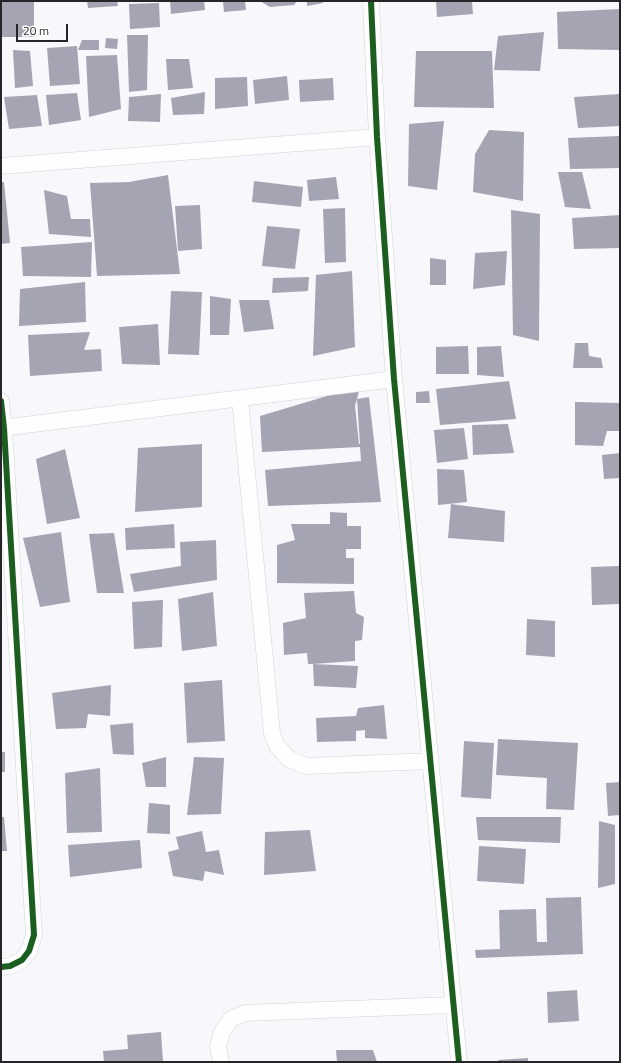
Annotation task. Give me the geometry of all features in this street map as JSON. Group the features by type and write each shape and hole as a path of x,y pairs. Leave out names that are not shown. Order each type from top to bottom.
{"street":[{"path":"371,1 377,137 394,379 459,1062"},
{"path":"1,166 377,137"},
{"path":"2,428 394,379"},
{"path":"240,399 272,733 277,746 289,759 306,766 430,761"},
{"path":"1,401 34,935 29,951 22,960 10,966 1,967"},
{"path":"221,1062 218,1047 222,1032 232,1019 245,1013 453,1005"}],"building":[{"path":"1,1 34,1 34,37 1,37"},
{"path":"87,1 117,1 118,6 88,8"},
{"path":"170,1 204,1 205,10 171,14"},
{"path":"223,1 245,1 246,10 224,12"},
{"path":"260,1 297,1 294,5 270,7"},
{"path":"307,1 323,1 323,3 307,6"},
{"path":"436,1 472,1 473,14 437,17"},
{"path":"159,3 160,27 130,29 129,4"},
{"path":"620,9 620,50 558,49 557,12"},
{"path":"544,32 540,71 494,70 498,36"},
{"path":"127,35 148,35 147,90 129,92"},
{"path":"106,38 118,39 117,49 105,48"},
{"path":"82,40 99,40 99,50 78,50"},
{"path":"77,46 80,84 50,86 47,48"},
{"path":"13,50 30,51 33,86 15,88"},
{"path":"416,51 492,51 494,108 414,107"},
{"path":"117,55 121,109 89,117 86,56"},
{"path":"166,59 189,59 193,88 168,90"},
{"path":"287,76 289,100 255,104 253,80"},
{"path":"247,77 248,106 215,109 215,78"},
{"path":"333,78 334,100 300,102 299,80"},
{"path":"205,92 204,114 173,115 171,98"},
{"path":"77,93 81,120 49,125 46,95"},
{"path":"161,94 160,122 128,121 129,97"},
{"path":"620,94 620,126 578,128 574,97"},
{"path":"37,95 42,126 9,129 4,97"},
{"path":"444,121 437,190 408,186 409,124"},
{"path":"489,130 524,132 523,201 473,192 475,154"},
{"path":"620,136 620,168 570,169 568,138"},
{"path":"558,172 582,172 591,209 565,207"},
{"path":"168,175 180,274 97,276 90,183 129,182"},
{"path":"336,177 339,199 309,201 307,180"},
{"path":"254,181 303,187 301,207 252,202"},
{"path":"1,182 4,182 10,243 1,244"},
{"path":"44,190 67,196 71,219 90,219 91,237 49,234"},
{"path":"200,205 202,249 178,251 175,206"},
{"path":"345,208 346,262 325,263 323,209"},
{"path":"511,210 540,214 539,341 513,335"},
{"path":"620,215 620,248 574,249 572,218"},
{"path":"267,226 300,229 295,269 262,266"},
{"path":"92,242 91,277 23,276 21,247"},
{"path":"507,251 505,285 473,289 475,253"},
{"path":"430,258 446,260 446,285 430,285"},
{"path":"352,271 355,347 313,356 316,275"},
{"path":"309,277 308,291 272,293 273,278"},
{"path":"85,282 86,322 19,326 20,289"},
{"path":"171,291 202,292 199,355 168,354"},
{"path":"210,296 231,299 229,335 210,335"},
{"path":"239,300 269,300 274,329 244,332"},
{"path":"158,324 160,365 122,364 119,327"},
{"path":"90,332 84,350 101,349 102,371 30,376 28,335"},
{"path":"575,343 588,343 589,356 601,358 603,368 573,368"},
{"path":"468,346 469,374 436,374 436,347"},
{"path":"501,346 504,377 477,375 477,347"},
{"path":"509,381 516,419 440,425 436,389"},
{"path":"359,391 357,399 369,397 381,502 268,506 265,470 361,461 360,447 262,452 260,416 337,393","holes":["357,399 360,444 355,406"]},
{"path":"429,391 430,403 416,403 416,392"},
{"path":"575,402 620,403 620,431 607,431 603,446 575,445"},
{"path":"508,424 514,453 473,455 472,425"},
{"path":"464,428 468,459 437,463 434,430"},
{"path":"202,444 202,507 135,512 138,448"},
{"path":"65,449 80,518 47,524 36,459"},
{"path":"620,453 620,478 604,479 602,455"},
{"path":"437,469 464,470 467,502 438,505"},
{"path":"451,504 505,511 504,542 448,538"},
{"path":"330,512 347,513 347,526 361,526 361,549 346,549 346,558 354,558 354,584 277,583 277,545 295,540 291,524 330,524"},
{"path":"174,524 175,548 126,550 125,528"},
{"path":"61,532 70,602 40,607 23,538"},
{"path":"114,533 124,593 97,593 89,534"},
{"path":"216,540 217,580 134,592 130,574 181,566 180,542"},
{"path":"620,566 620,604 592,605 591,567"},
{"path":"354,591 356,613 364,617 362,640 355,641 355,661 308,664 307,653 284,655 283,623 306,618 304,593"},
{"path":"213,592 217,646 182,651 178,599"},
{"path":"163,600 162,647 134,649 132,602"},
{"path":"527,619 555,621 555,657 526,655"},
{"path":"313,664 358,666 356,688 314,686"},
{"path":"222,680 225,741 187,743 184,683"},
{"path":"111,685 110,716 88,714 86,728 56,729 52,693"},
{"path":"384,705 387,739 365,738 365,730 356,731 356,741 317,742 316,718 356,716 358,708"},
{"path":"133,723 134,755 113,754 110,725"},
{"path":"498,739 578,743 574,810 546,809 547,778 496,775"},
{"path":"464,741 494,743 491,799 461,797"},
{"path":"1,752 5,752 5,772 1,772"},
{"path":"166,757 166,787 146,787 142,763"},
{"path":"194,757 224,758 221,814 187,815"},
{"path":"100,768 102,832 67,833 65,773"},
{"path":"620,782 620,815 608,816 606,783"},
{"path":"149,803 170,805 170,834 147,833"},
{"path":"1,817 4,817 7,851 1,851"},
{"path":"476,817 561,817 560,843 478,840"},
{"path":"599,821 615,825 615,884 598,888"},
{"path":"310,830 316,871 264,875 265,832"},
{"path":"202,831 206,852 219,850 224,875 205,871 203,881 173,876 168,852 179,849 176,837"},
{"path":"140,840 142,868 70,877 68,845"},
{"path":"479,846 526,849 524,884 477,881"},
{"path":"581,897 583,954 476,958 475,950 500,949 499,910 536,909 537,942 547,942 546,898"},
{"path":"577,990 579,1021 548,1023 547,992"},
{"path":"161,1032 163,1062 104,1062 103,1051 128,1049 127,1035"},
{"path":"336,1050 373,1050 377,1062 337,1062"},
{"path":"528,1058 528,1062 498,1062 498,1060"}],"cycle path":[{"path":"371,1 377,137 394,379 459,1062"},
{"path":"1,401 4,428 34,935 29,951 22,960 10,966 1,967"}]}
